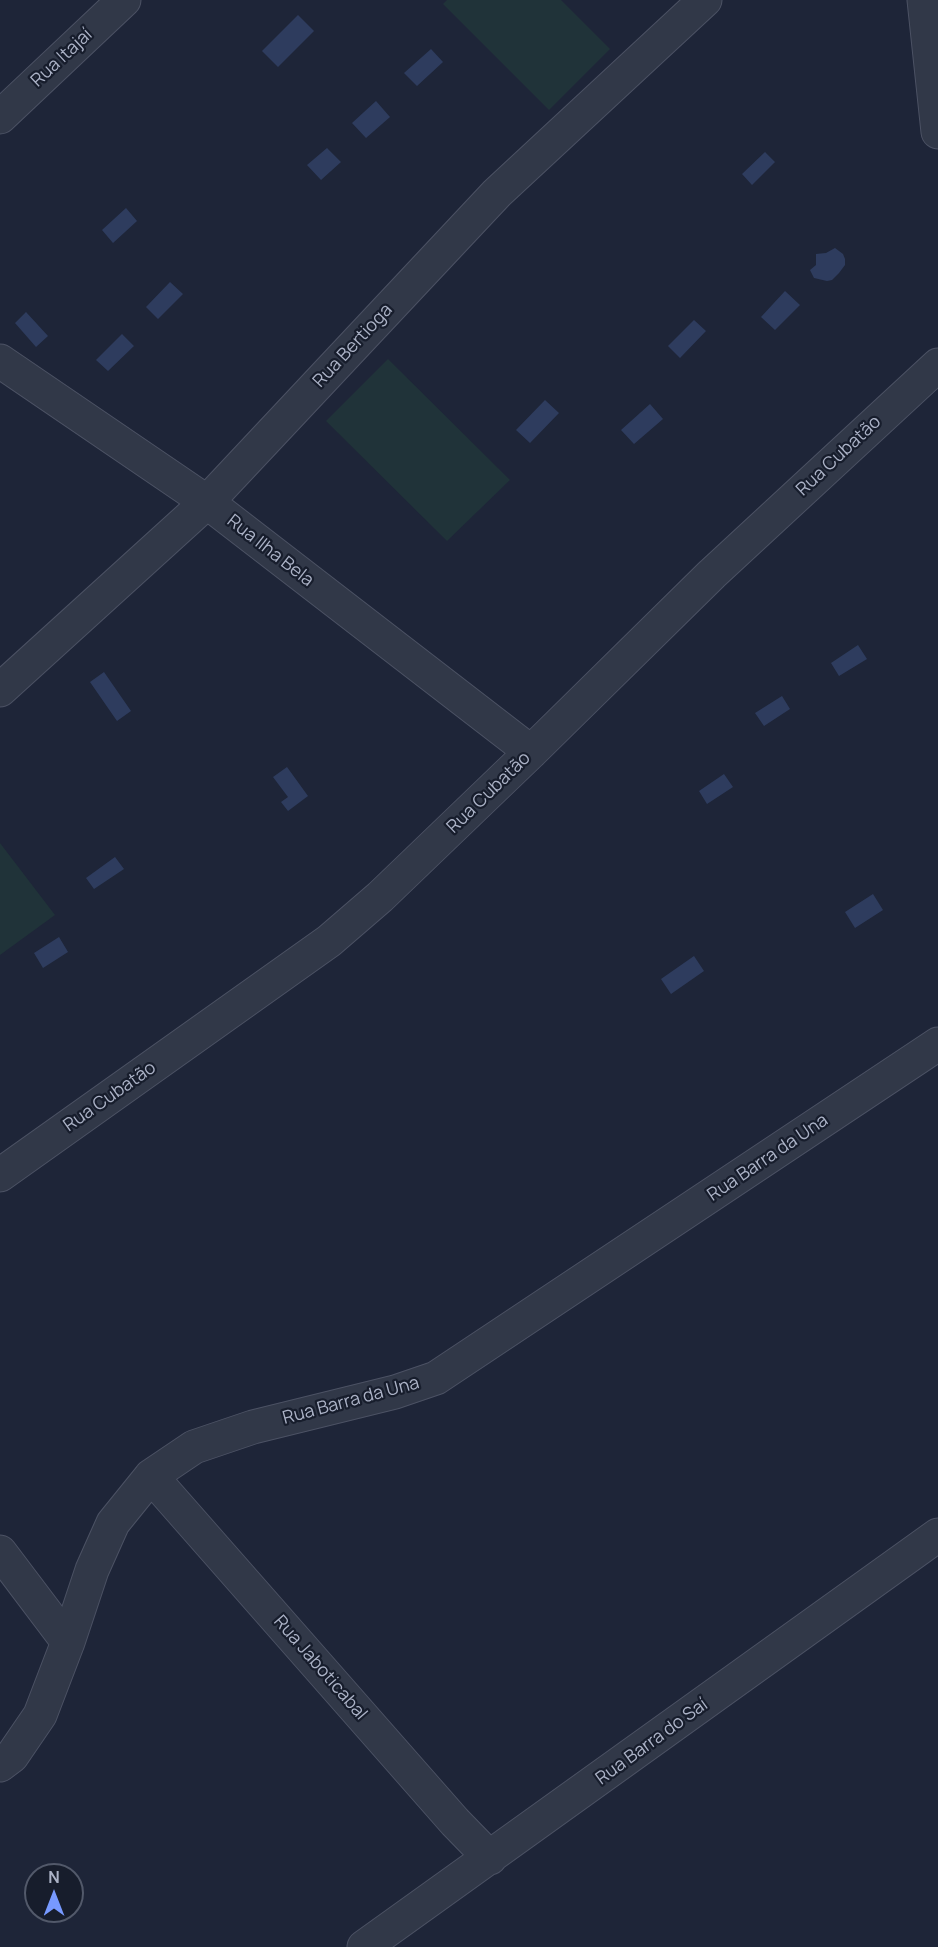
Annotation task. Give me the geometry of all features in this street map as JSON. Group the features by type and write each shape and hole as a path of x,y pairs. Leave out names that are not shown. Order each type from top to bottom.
{"street":[{"name":"Rua Itajaí","path":"0,117 124,0"},
{"name":"Rua Bertioga","path":"0,690 207,502 497,193 705,0"},
{"path":"924,0 938,132"},
{"name":"Rua Ilha Bela","path":"0,361 207,502 531,752"},
{"name":"Rua Cubatão","path":"0,1175 329,941 380,897 712,574 938,365"},
{"name":"Rua Barra da Una","path":"0,1765 12,1756 40,1715 92,1570 113,1523 151,1476 194,1447 253,1426 395,1392 436,1378 938,1044"},
{"name":"Rua Jaboticabal","path":"151,1476 455,1822 490,1858"},
{"name":"Rua Barra do Saí","path":"364,1947 938,1535"},
{"path":"0,1552 68,1642"}],"shaded area":[{"path":"447,0 561,0 610,49 549,110 443,4"},
{"path":"388,359 510,480 447,541 326,421"},
{"path":"0,843 55,915 0,955"}],"water":[{"path":"298,15 314,31 278,67 262,51"},
{"path":"431,49 443,62 417,86 404,73"},
{"path":"376,101 390,117 366,138 352,123"},
{"path":"327,148 341,162 321,180 307,165"},
{"path":"765,152 775,162 752,185 742,174"},
{"path":"126,208 137,221 113,243 102,230"},
{"path":"835,248 843,254 845,265 832,280 814,278 810,270 816,265 816,254 826,253"},
{"path":"170,282 183,294 158,319 146,307"},
{"path":"785,291 800,305 775,330 761,317"},
{"path":"26,312 48,336 36,347 15,323"},
{"path":"694,320 706,331 680,358 668,346"},
{"path":"122,334 134,346 108,371 96,360"},
{"path":"545,400 559,413 530,443 516,430"},
{"path":"650,404 663,419 634,444 621,430"},
{"path":"858,645 867,659 839,676 831,663"},
{"path":"104,672 131,711 117,721 90,682"},
{"path":"782,696 790,709 764,726 755,713"},
{"path":"287,767 308,796 288,811 281,802 288,797 273,777"},
{"path":"724,774 733,787 707,804 699,791"},
{"path":"115,857 124,869 94,889 86,878"},
{"path":"873,894 883,910 855,928 845,912"},
{"path":"59,937 68,952 43,968 34,953"},
{"path":"694,956 704,971 671,994 661,979"}]}
